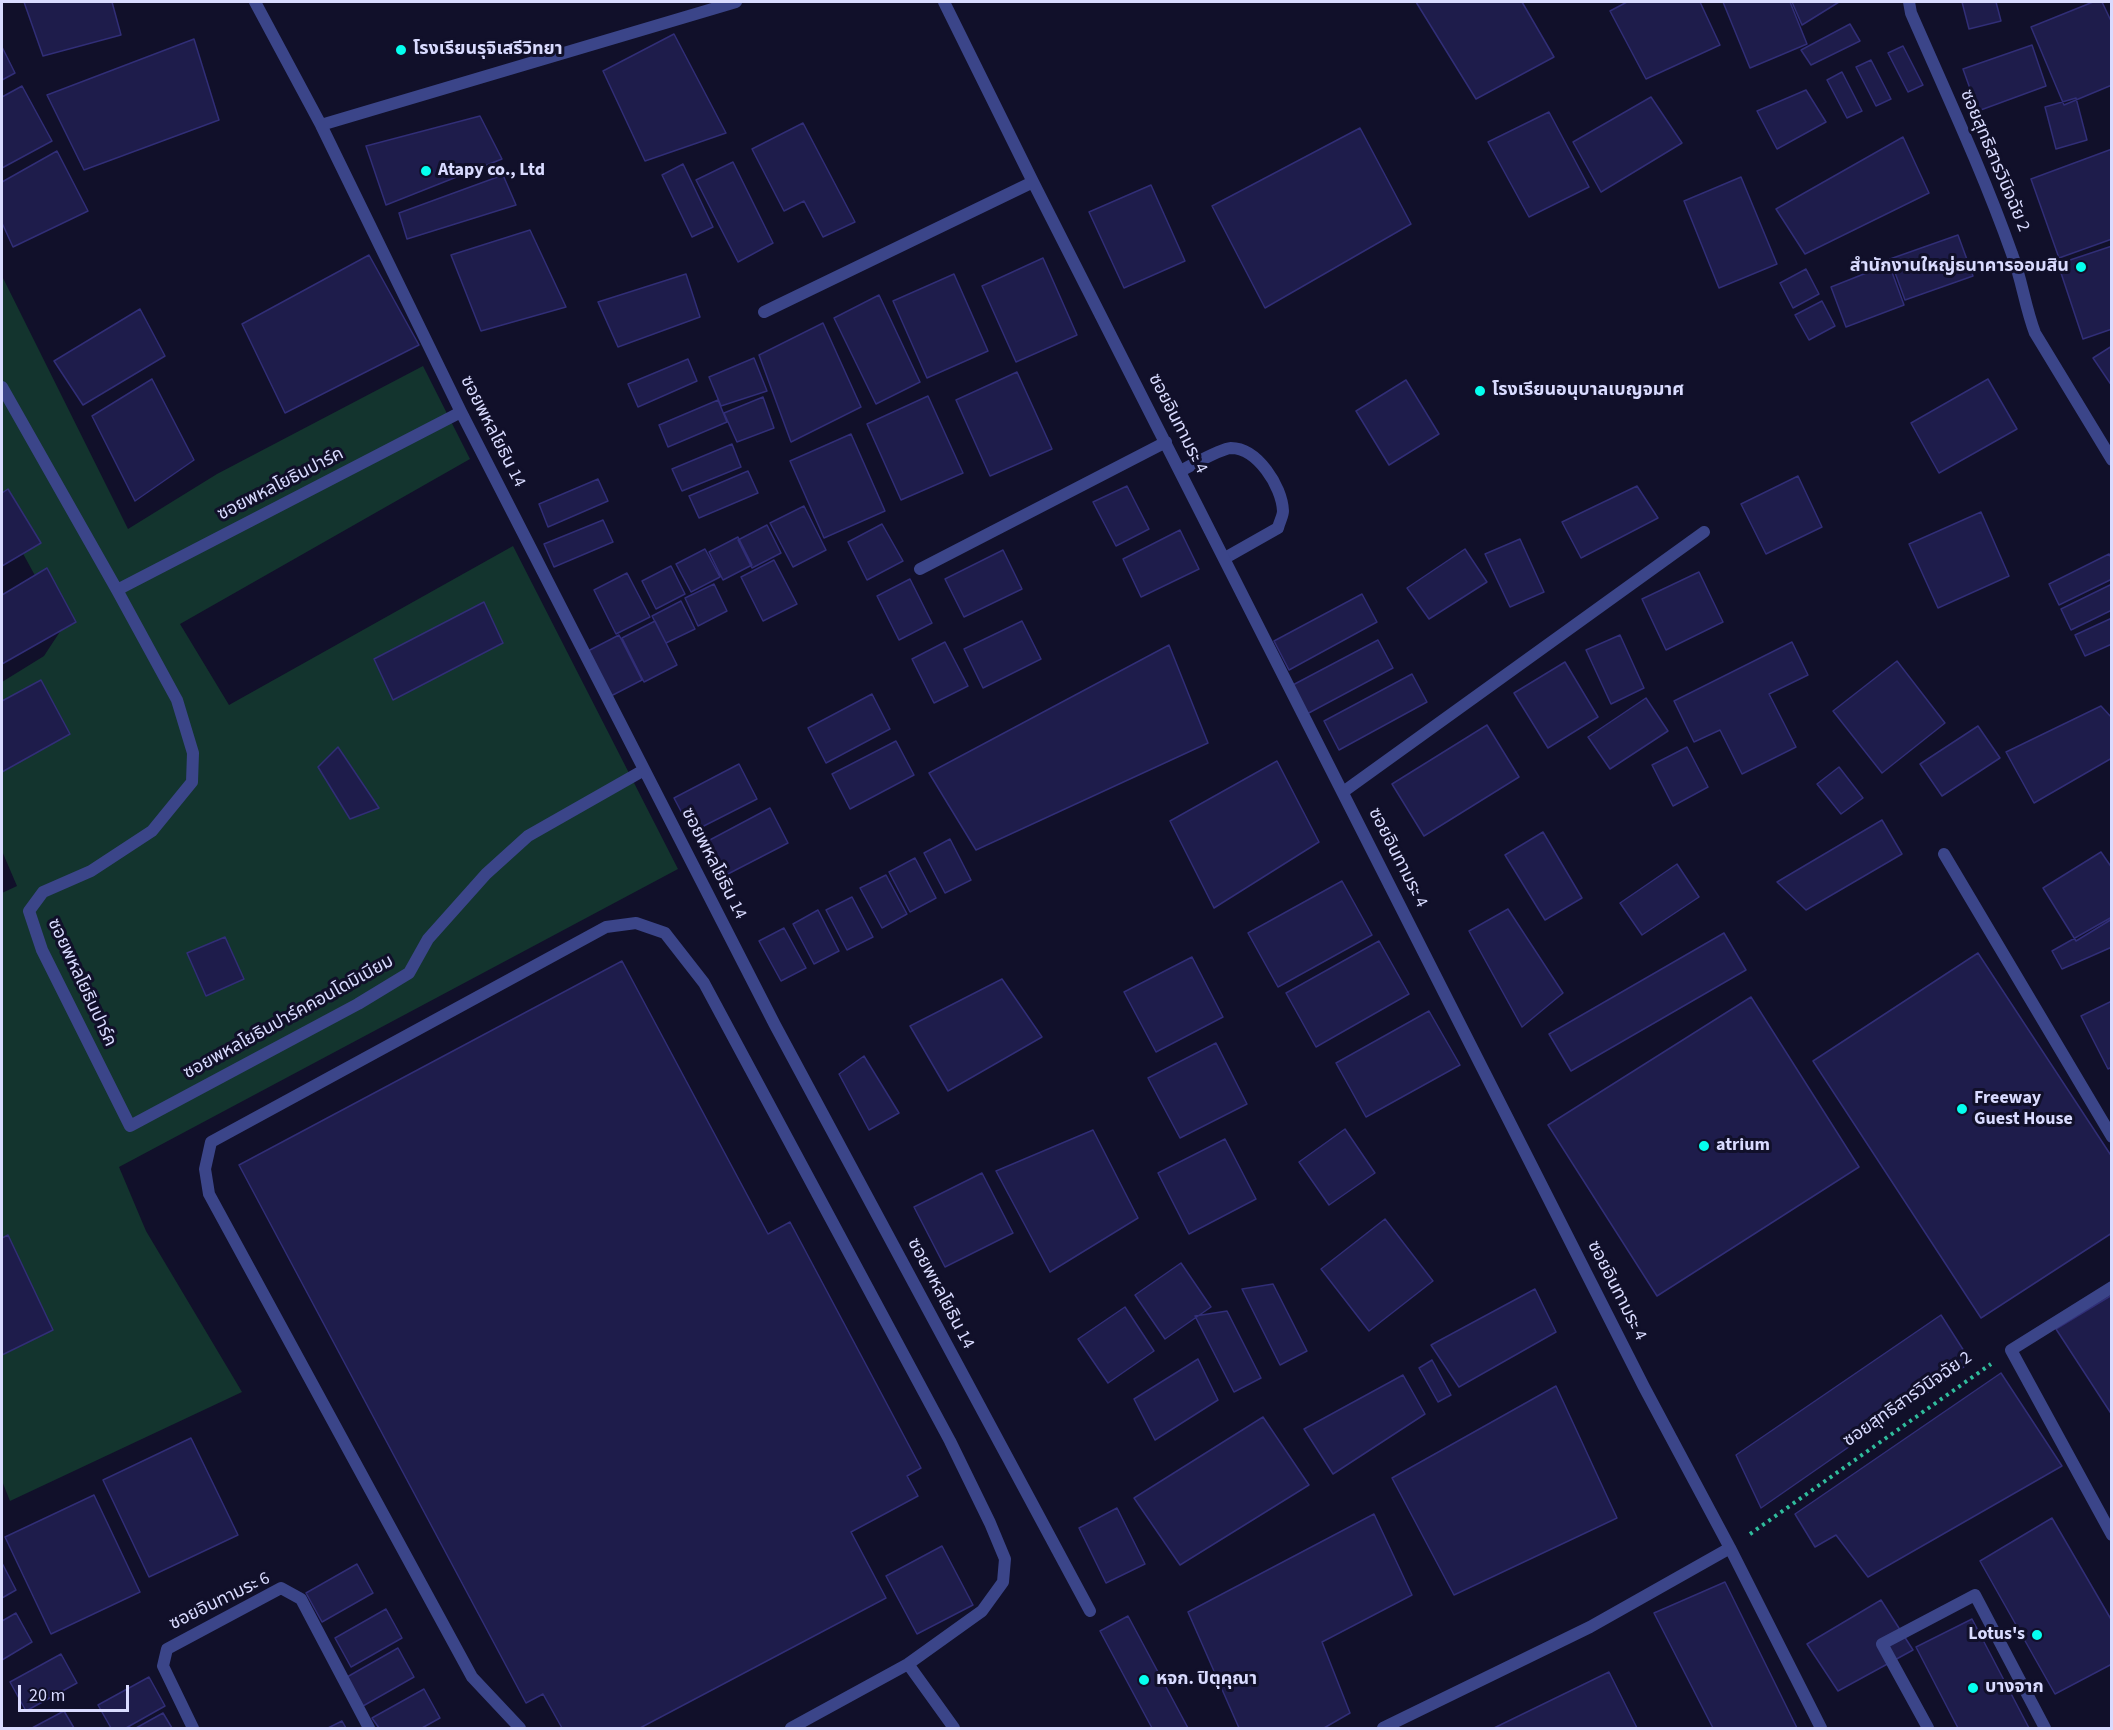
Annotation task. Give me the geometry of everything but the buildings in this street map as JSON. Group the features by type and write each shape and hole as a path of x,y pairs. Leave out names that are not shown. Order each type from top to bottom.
{"street":[{"name":"ซอยพหลโยธิน 14","path":"255,2 321,125 461,412 775,1024 1090,1611"},
{"path":"321,125 736,2"},
{"name":"ซอยอินทามระ 4","path":"944,2 1679,1456 1730,1548 1821,1728"},
{"name":"ซอยสุทธิสารวินิจฉัย 2","path":"1909,2 1911,13 1985,182 2013,256 2035,333 2112,460"},
{"path":"764,312 1033,182"},
{"name":"ซอยพหลโยธินปาร์ค","path":"2,387 177,700 193,753 192,782 152,831 91,871 43,892 29,910 42,950 130,1126"},
{"name":"ซอยพหลโยธินปาร์ค","path":"117,590 461,412"},
{"path":"920,569 1166,442"},
{"path":"1180,471 1228,448 1244,450 1264,465 1278,492 1283,512 1278,528 1225,558"},
{"path":"1343,792 1704,532"},
{"name":"ซอยพหลโยธินปาร์คคอนโดมิเนียม","path":"130,1126 358,1004 409,973 428,939 486,874 528,836 644,770"},
{"path":"1944,854 2112,1137"},
{"path":"520,1728 472,1677 209,1194 205,1169 211,1142 606,927 636,922 664,933 704,983 950,1441 990,1522 1005,1559 1003,1582 982,1611 909,1664 791,1728"},
{"path":"2112,1287 2011,1350 2112,1535"},
{"path":"1383,1728 1590,1627 1730,1548"},
{"name":"ซอยอินทามระ 6","path":"193,1728 163,1666 167,1648 281,1588 301,1599 369,1728"},
{"path":"1928,1728 1882,1644 1975,1595 2045,1728"},
{"path":"909,1664 954,1728"}],"path":[{"name":"ซอยสุทธิสารวินิจฉัย 2","path":"1730,1548 2011,1350"}],"green space":[{"path":"2,276 128,529 217,474 423,366 470,459 180,624 229,705 513,546 678,869 119,1167 146,1231 242,1392 10,1501 2,1481 2,893 17,886 2,851 2,682 44,656 63,627 2,515"}],"place":[{"name":"โรงเรียนรุจิเสรีวิทยา","path":"401,50"},
{"name":"Atapy co., Ltd","path":"426,171"},
{"name":"สำนักงานใหญ่ธนาคารออมสิน","path":"2081,267"},
{"name":"โรงเรียนอนุบาลเบญจมาศ","path":"1480,391"},
{"name":"Freeway Guest House","path":"1962,1109"},
{"name":"atrium","path":"1704,1146"},
{"name":"Lotus's","path":"2037,1635"},
{"name":"หจก. ปิตุคุณา","path":"1144,1680"},
{"name":"บางจาก","path":"1973,1688"}]}
